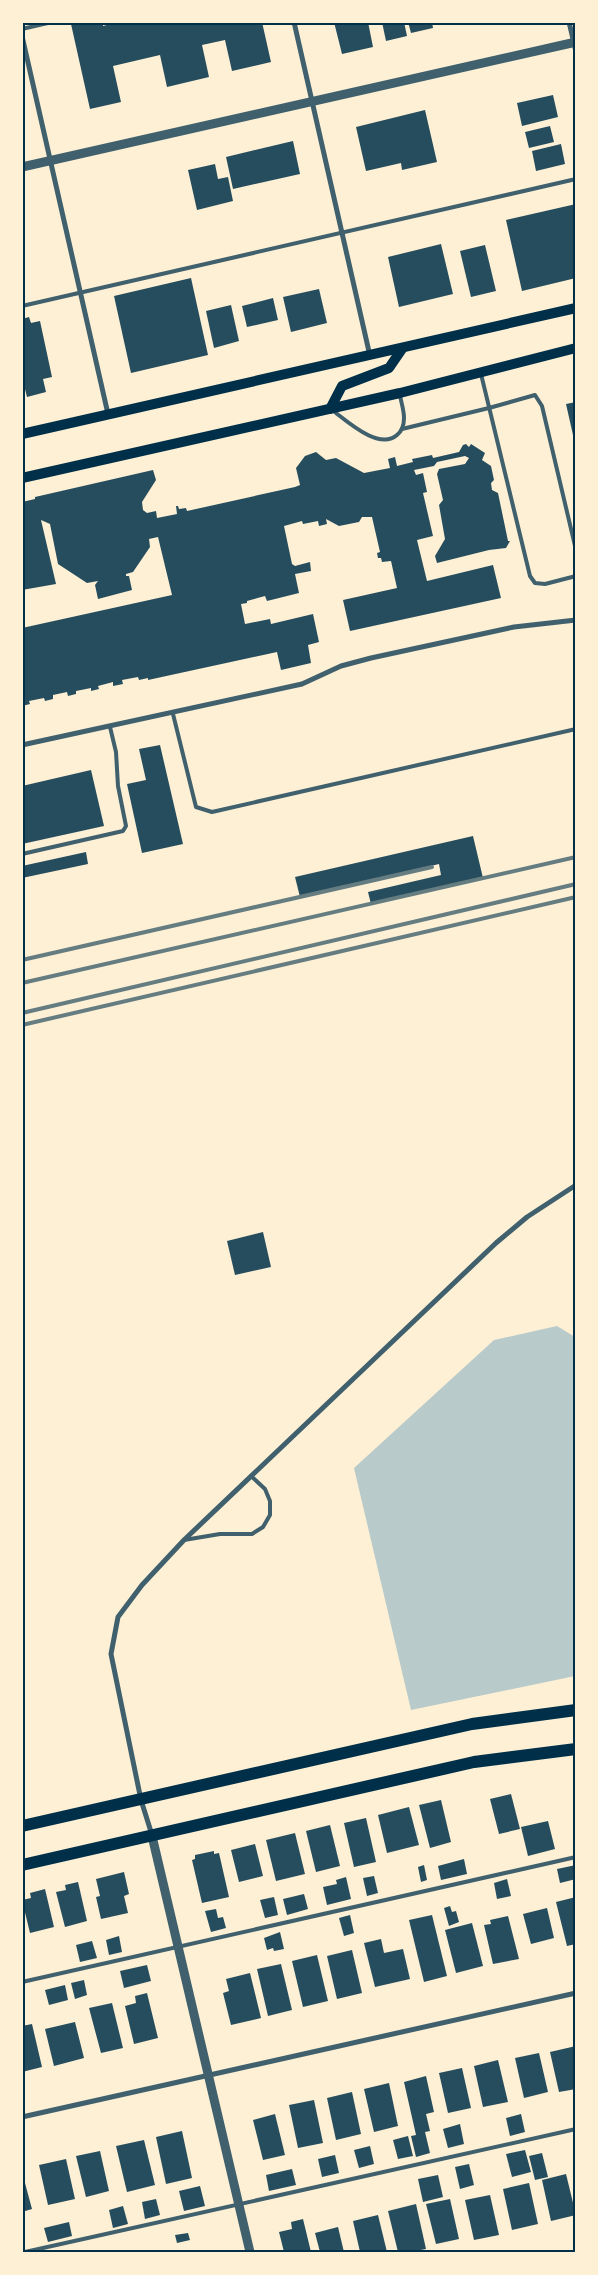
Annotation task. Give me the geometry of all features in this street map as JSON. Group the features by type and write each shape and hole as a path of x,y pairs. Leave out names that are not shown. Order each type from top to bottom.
{"main road":[{"path":"22,434 576,308"},
{"path":"22,478 400,393 576,348"},
{"path":"330,409 342,386 388,368 402,349"},
{"path":"22,1826 472,1724 576,1710"},
{"path":"22,1865 474,1762 576,1749"}],"street":[{"path":"294,22 370,356"},
{"path":"22,167 575,45 569,22"},
{"path":"22,36 108,415"},
{"path":"22,745 173,714 302,684 341,666 371,658 514,627 576,620"},
{"path":"250,2252 179,1947 152,1836 141,1800 111,1654 118,1617 142,1585 184,1540 496,1243 527,1217 576,1185"},
{"path":"22,2118 576,1993"}],"lane":[{"path":"22,30 52,22"},
{"path":"22,306 576,178"},
{"path":"481,372 530,576 535,583 545,584 576,576"},
{"path":"330,409 370,437 387,441 396,436 402,428 404,418 400,393"},
{"path":"402,428 489,408 535,395 542,406 576,550"},
{"path":"173,714 196,807 212,812 576,729"},
{"path":"22,854 123,831 126,826 118,786 116,752 110,727"},
{"path":"184,1540 220,1534 252,1534 264,1527 270,1515 270,1501 265,1489 251,1476"},
{"path":"22,1982 576,1858"},
{"path":"26,2252 576,2129"}],"shaded area":[{"path":"557,1326 575,1337 575,1676 411,1710 354,1468 494,1340"}],"building":[{"path":"77,22 103,22 103,26 118,22 262,22 271,62 232,71 225,40 202,45 209,77 167,87 160,55 113,66 121,102 90,109 71,24"},
{"path":"334,22 368,22 373,47 342,54"},
{"path":"382,22 404,22 407,36 386,41"},
{"path":"408,22 432,22 433,28 411,33"},
{"path":"553,95 558,117 522,126 517,103"},
{"path":"425,110 437,162 402,170 401,163 366,171 356,127"},
{"path":"550,126 554,142 529,148 525,132"},
{"path":"293,141 300,174 233,189 226,157"},
{"path":"561,144 565,164 536,171 532,151"},
{"path":"215,164 218,179 228,177 233,201 197,210 188,170"},
{"path":"576,204 576,278 522,291 506,220"},
{"path":"441,244 453,294 399,307 388,257"},
{"path":"485,245 496,291 471,297 460,251"},
{"path":"191,278 208,355 131,373 114,296"},
{"path":"319,289 327,323 291,332 283,297"},
{"path":"273,298 278,320 247,327 242,306"},
{"path":"231,305 239,341 214,348 206,311"},
{"path":"29,317 31,323 40,321 52,377 43,379 46,392 27,397 22,377 22,319"},
{"path":"576,402 576,434 573,435 566,404"},
{"path":"466,444 469,447 471,444 485,453 482,460 491,466 494,480 491,483 492,490 498,493 508,541 510,541 506,548 489,550 437,563 435,556 445,539 439,505 443,500 437,474 439,469 465,464 469,458 465,456 437,462 434,466 414,470 416,475 423,473 427,492 423,493 433,536 417,540 427,581 493,565 501,598 350,631 343,600 397,588 391,561 382,562 381,558 378,558 377,553 380,552 372,517 362,517 359,522 339,526 326,519 327,524 319,526 318,521 303,524 302,521 284,526 292,564 295,566 310,562 311,571 295,574 299,593 267,601 265,596 241,604 245,624 270,619 271,624 313,614 319,642 308,645 311,663 281,670 277,652 148,680 148,678 139,680 138,677 122,680 123,684 113,686 113,682 98,686 99,689 91,691 91,688 76,691 76,694 68,696 67,692 53,695 53,699 45,701 44,698 29,701 30,704 22,706 22,628 172,595 158,537 149,539 150,547 133,572 126,574 126,576 129,576 132,590 98,599 95,585 98,581 87,583 58,564 50,524 41,520 56,584 22,590 22,502 35,499 35,497 153,470 156,480 142,502 143,510 147,513 156,511 157,518 177,514 176,506 179,509 186,508 187,511 300,485 296,468 305,456 316,452 326,460 336,458 364,473 390,468 388,459 395,457 397,466 413,462 412,459 432,455 433,458 459,452 463,445"},
{"path":"160,745 183,844 142,853 127,784 146,780 139,749"},
{"path":"91,770 104,826 22,844 22,786"},
{"path":"473,836 483,878 371,904 368,892 441,875 439,864 300,897 295,877"},
{"path":"86,852 88,864 22,878 22,866"},
{"path":"263,1232 271,1267 235,1275 227,1241"},
{"path":"511,1794 520,1829 499,1834 490,1799"},
{"path":"441,1800 451,1842 430,1848 419,1805"},
{"path":"409,1807 419,1845 387,1853 378,1815"},
{"path":"366,1818 376,1862 354,1867 344,1823"},
{"path":"548,1821 555,1849 528,1856 521,1827"},
{"path":"330,1825 340,1866 316,1872 306,1831"},
{"path":"295,1833 305,1874 276,1881 266,1840"},
{"path":"255,1844 263,1876 239,1882 231,1850"},
{"path":"214,1851 214,1854 219,1853 229,1897 202,1903 192,1860 195,1859 195,1855"},
{"path":"464,1859 467,1874 441,1880 438,1866"},
{"path":"424,1865 427,1880 421,1882 418,1867"},
{"path":"576,1865 576,1879 560,1883 557,1869"},
{"path":"124,1872 129,1894 124,1896 128,1913 101,1919 96,1897 100,1896 96,1879"},
{"path":"374,1876 378,1893 367,1896 363,1878"},
{"path":"346,1877 351,1899 327,1905 323,1887 337,1884 336,1880"},
{"path":"507,1879 511,1896 497,1899 494,1883"},
{"path":"78,1882 87,1921 65,1927 56,1892 66,1890 65,1885"},
{"path":"45,1889 54,1927 30,1933 22,1900 31,1898 30,1893"},
{"path":"304,1894 308,1909 287,1915 283,1899"},
{"path":"274,1897 278,1915 265,1918 260,1900"},
{"path":"576,1897 576,1944 567,1946 556,1902"},
{"path":"450,1906 452,1912 456,1911 459,1922 449,1926 444,1908"},
{"path":"547,1908 554,1938 531,1944 523,1914"},
{"path":"216,1909 218,1918 223,1917 226,1928 211,1932 205,1911"},
{"path":"350,1915 354,1933 344,1936 339,1918"},
{"path":"432,1915 447,1976 424,1982 409,1920"},
{"path":"508,1916 519,1959 493,1964 484,1925 491,1924 490,1920"},
{"path":"472,1923 483,1966 456,1973 445,1930"},
{"path":"280,1932 284,1949 274,1951 273,1948 267,1950 264,1938"},
{"path":"119,1936 122,1952 109,1955 106,1940"},
{"path":"381,1939 384,1953 403,1949 410,1979 375,1987 364,1943"},
{"path":"92,1941 97,1958 80,1962 76,1945"},
{"path":"352,1950 362,1993 337,1999 327,1956"},
{"path":"317,1955 328,2001 303,2007 292,1961"},
{"path":"281,1964 292,2010 268,2016 257,1969"},
{"path":"147,1965 151,1981 124,1988 120,1971"},
{"path":"250,1973 261,2018 231,2025 223,1993 229,1991 226,1979"},
{"path":"84,1980 87,1995 75,1999 71,1983"},
{"path":"65,1985 68,2000 49,2005 45,1990"},
{"path":"147,1993 158,2038 134,2044 125,2006 136,2003 135,1996"},
{"path":"112,2003 123,2048 101,2053 89,2008"},
{"path":"75,2022 84,2058 54,2066 45,2029"},
{"path":"32,2024 42,2067 22,2072 22,2026"},
{"path":"576,2046 576,2089 559,2092 550,2052"},
{"path":"539,2053 548,2092 524,2098 515,2058"},
{"path":"498,2060 508,2102 483,2107 474,2066"},
{"path":"462,2068 471,2108 448,2113 439,2073"},
{"path":"426,2076 434,2112 426,2114 430,2131 425,2132 430,2153 416,2157 411,2136 416,2135 404,2082"},
{"path":"389,2083 398,2126 374,2132 364,2089"},
{"path":"352,2092 361,2134 336,2140 327,2098"},
{"path":"314,2100 323,2143 298,2148 289,2105"},
{"path":"275,2114 285,2155 263,2160 253,2120"},
{"path":"521,2114 525,2132 510,2136 506,2118"},
{"path":"460,2124 464,2144 448,2148 443,2129"},
{"path":"182,2131 192,2178 166,2184 156,2137"},
{"path":"408,2136 413,2156 398,2159 393,2140"},
{"path":"144,2140 155,2185 127,2192 116,2146"},
{"path":"370,2146 374,2164 359,2168 354,2150"},
{"path":"525,2150 531,2172 512,2177 506,2154"},
{"path":"100,2151 109,2191 86,2197 76,2156"},
{"path":"542,2153 548,2177 535,2180 529,2156"},
{"path":"335,2155 339,2173 322,2177 318,2159"},
{"path":"66,2159 75,2199 48,2205 39,2165"},
{"path":"469,2164 474,2185 460,2189 455,2167"},
{"path":"292,2169 296,2185 269,2191 266,2175"},
{"path":"22,2172 32,2209 22,2212"},
{"path":"566,2174 576,2215 551,2221 542,2180"},
{"path":"438,2175 443,2197 423,2202 418,2179"},
{"path":"529,2183 538,2224 512,2230 503,2189"},
{"path":"200,2186 205,2206 184,2211 179,2191"},
{"path":"490,2195 499,2235 474,2240 465,2200"},
{"path":"156,2199 160,2215 145,2219 142,2202"},
{"path":"450,2199 459,2239 436,2244 426,2204"},
{"path":"416,2204 426,2249 398,2252 388,2211"},
{"path":"123,2206 128,2224 113,2228 109,2210"},
{"path":"378,2215 387,2252 360,2252 353,2221"},
{"path":"303,2219 311,2252 284,2252 279,2232 292,2229 291,2222"},
{"path":"69,2222 72,2236 48,2242 44,2228"},
{"path":"338,2227 344,2252 320,2252 315,2233"},
{"path":"188,2233 190,2240 177,2243 175,2235"}],"railway":[{"path":"22,983 576,857"},
{"path":"22,960 432,867"},
{"path":"22,1013 576,884"},
{"path":"22,1025 576,897"}]}
